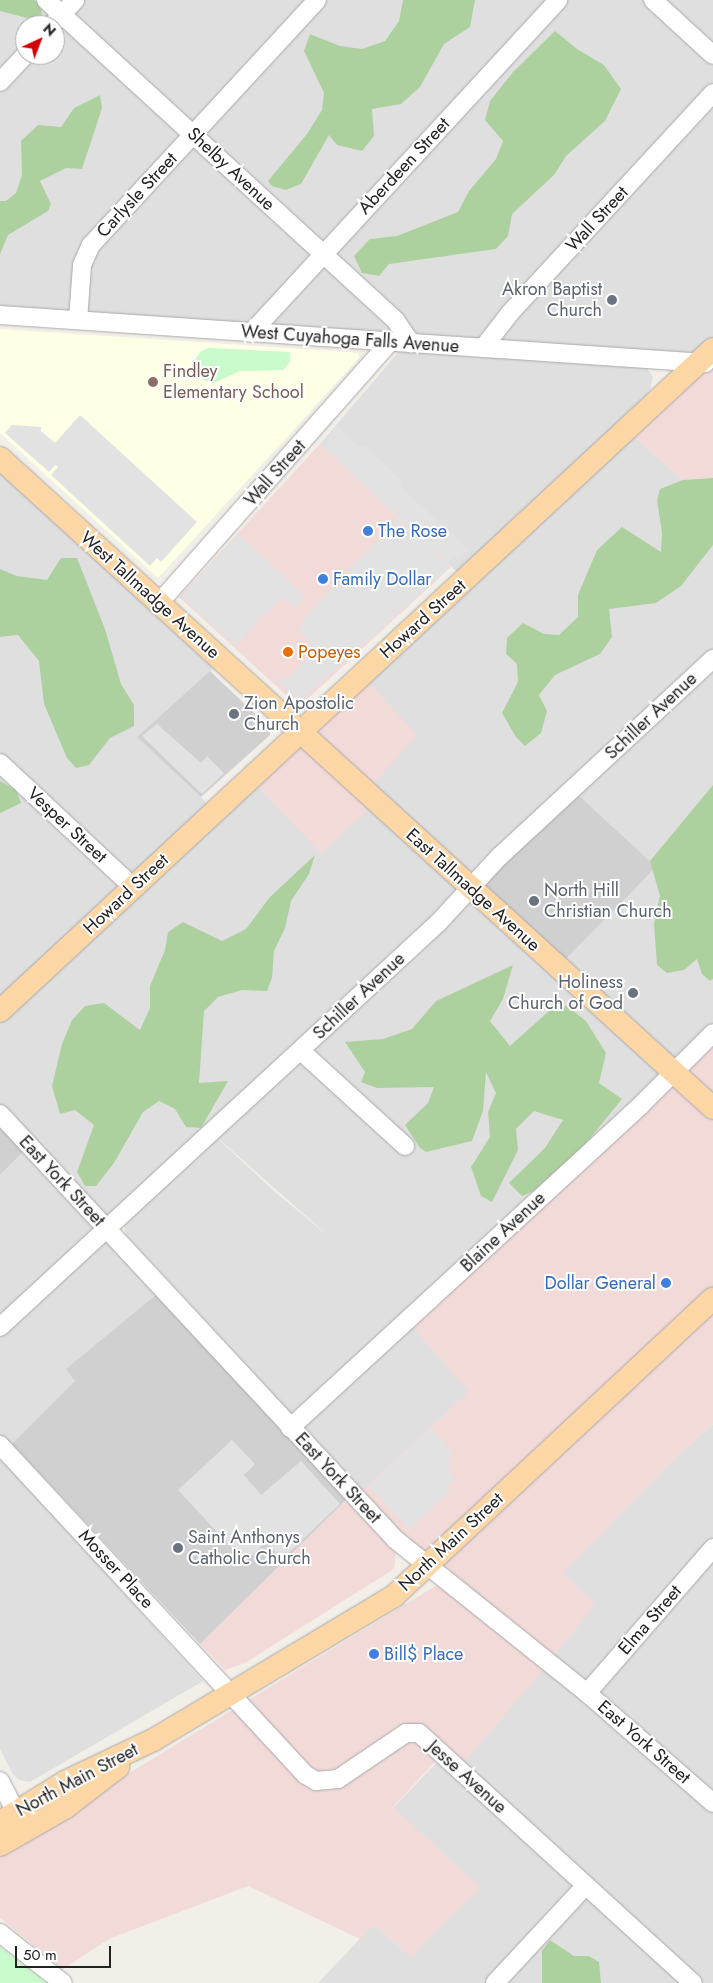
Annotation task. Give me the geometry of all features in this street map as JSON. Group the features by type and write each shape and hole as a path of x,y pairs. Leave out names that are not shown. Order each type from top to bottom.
{"main road":[{"name":"Howard Street","path":"0,1011 708,358"},
{"name":"West Tallmadge Avenue","path":"0,458 300,733"},
{"name":"East Tallmadge Avenue","path":"300,733 713,1108"},
{"name":"North Main Street","path":"0,1845 14,1821 65,1782 155,1739 394,1596 428,1567 559,1440 713,1299"}],"street":[{"name":"Shelby Avenue","path":"46,0 54,15"},
{"path":"62,15 75,0"},
{"name":"Carlysle Street","path":"78,320 82,265 91,245 317,0"},
{"name":"Aberdeen Street","path":"251,333 558,0"},
{"path":"653,0 713,55"},
{"name":"Shelby Avenue","path":"65,27 193,135 396,321 411,343"},
{"path":"0,82 16,65"},
{"name":"Wall Street","path":"484,348 510,313 713,93"},
{"name":"West Cuyahoga Falls Avenue","path":"0,315 484,348 708,358"},
{"name":"Wall Street","path":"159,603 390,342"},
{"name":"Schiller Avenue","path":"0,1328 301,1051 472,889 499,857 713,659"},
{"name":"Vesper Street","path":"0,763 134,888"},
{"name":"Blaine Avenue","path":"290,1428 674,1073 713,1033"},
{"path":"301,1051 405,1146"},
{"name":"East York Street","path":"0,1114 396,1540 587,1693 713,1803"},
{"name":"Mosser Place","path":"0,1445 231,1694"},
{"name":"Elma Street","path":"587,1693 713,1548"},
{"name":"Jesse Avenue","path":"231,1694 306,1775 316,1781 338,1779 406,1733 419,1733 692,1983"},
{"path":"0,1780 14,1821"},
{"path":"495,1983 586,1886"},
{"path":"0,1933 63,1983"}],"shaded area":[{"path":"0,0 713,0 713,349 699,362 0,315"},
{"path":"0,329 346,352 358,353 359,358 158,578 0,433"},
{"path":"400,350 647,368 653,377 650,390 643,399 457,572 320,444"},
{"path":"702,368 713,368 713,478 683,480 632,435"},
{"path":"80,415 197,522 161,562 157,558 150,566 51,475 58,467 55,465 49,472 5,433 12,425 41,427 41,431 55,443"},
{"path":"336,426 359,447 365,446 401,480 401,487 469,550 459,559 454,556 448,562 325,448 329,439 326,437"},
{"path":"632,435 683,480 713,478 713,651 471,881 370,787 364,678"},
{"path":"320,444 451,567 302,704 285,694 179,597"},
{"path":"0,458 221,660 210,671 201,797 214,812 251,779 321,852 376,801 558,967 655,867 572,789 713,659 713,1032 408,1321 470,1392 355,1497 233,1366 241,1359 126,1235 124,1225 107,1230 162,1290 67,1369 76,1381 6,1451 0,1445 0,1175 29,1146 0,1114","holes":["219,1139 331,1238 275,1192"]},
{"path":"397,518 450,567 300,701 275,680 287,678 316,651 298,629 303,625 302,621"},
{"path":"238,534 305,596 295,608 282,597 235,646 181,597"},
{"path":"210,671 269,727 270,735 201,797 137,737"},
{"path":"364,678 417,735 367,791 303,733"},
{"path":"157,724 201,763 207,756 224,773 202,794 142,736"},
{"path":"300,740 372,806 321,853 254,782"},
{"path":"574,791 656,867 562,963 478,888"},
{"path":"713,1033 713,1424 672,1461 563,1573 595,1604 549,1663 355,1497 469,1392 408,1321"},
{"path":"0,1114 29,1146 0,1175"},
{"path":"158,1293 346,1500 200,1644 12,1444 75,1381 66,1369"},
{"path":"713,1424 713,1983 318,1983 374,1924 411,1957 479,1887 393,1808 444,1755 458,1768 549,1663 562,1573 672,1461"},
{"path":"431,1428 454,1454 448,1460 452,1465 448,1470 456,1479 446,1487 450,1491 410,1530 368,1486"},
{"path":"232,1440 255,1464 244,1475 261,1495 301,1461 340,1504 282,1559 266,1542 245,1562 178,1490"},
{"path":"0,1454 203,1681 30,1782 19,1780 12,1773 0,1749"},
{"path":"346,1500 396,1551 394,1569 245,1663 225,1670 200,1644"},
{"path":"437,1585 545,1668 462,1764 446,1750 393,1807 480,1887 411,1957 374,1924 360,1939 248,1886 109,1939 63,1969 0,1918 0,1852"}],"green space":[{"path":"0,0 34,0 41,6 42,15 16,15 0,11"},
{"path":"403,0 475,0 470,27 444,44 420,87 401,104 372,109 374,136 362,151 337,145 329,135 301,184 286,190 272,186 268,181 307,134 322,110 324,93 304,51 310,34 340,46 362,49 385,41 399,21"},
{"path":"555,31 577,49 604,65 621,89 605,121 566,156 554,175 512,214 508,236 496,249 389,264 379,276 362,273 354,256 370,239 397,236 458,212 469,191 496,159 503,141 485,120 490,101 513,72"},
{"path":"100,95 102,108 82,169 66,168 40,181 51,204 48,211 8,235 0,254 0,201 6,201 16,193 22,175 21,141 38,125 61,127 74,108"},
{"path":"208,348 290,352 290,362 283,370 240,371 214,383 200,379 192,365 200,352"},
{"path":"713,478 713,545 681,586 656,603 609,609 612,637 600,654 555,675 539,695 547,711 541,733 525,746 516,737 502,713 518,682 517,664 506,654 507,638 523,623 544,634 559,635 578,617 578,595 597,550 622,527 661,552 662,533 657,500 660,489 683,480"},
{"path":"61,558 77,558 105,629 121,684 134,705 134,726 110,738 89,765 76,768 67,758 44,704 39,661 18,635 0,637 0,569 17,576 47,580"},
{"path":"0,781 16,790 21,803 0,813"},
{"path":"713,785 713,979 710,981 702,974 697,959 684,970 667,973 657,965 654,924 660,896 650,861"},
{"path":"315,855 309,874 291,901 285,928 274,951 272,978 267,991 242,990 218,997 204,1011 199,1083 228,1081 201,1128 186,1127 175,1109 159,1101 143,1112 114,1163 96,1186 85,1186 77,1172 94,1125 75,1110 60,1114 52,1086 62,1044 72,1020 85,1006 104,1003 140,1030 150,1008 150,986 165,950 168,932 183,922 222,941 246,929 270,897"},
{"path":"513,965 503,999 490,1021 510,1046 550,1010 567,1006 586,1021 606,1053 599,1083 622,1099 565,1169 541,1188 522,1196 509,1183 545,1148 563,1120 534,1111 516,1129 518,1150 492,1202 481,1196 471,1167 490,1137 488,1112 496,1093 486,1072 483,1111 472,1141 426,1152 420,1148 405,1125 428,1103 434,1087 377,1088 361,1082 365,1072 345,1042 383,1039 412,1029 436,1001"},
{"path":"550,1940 574,1956 589,1956 599,1962 601,1983 542,1983 542,1951"},
{"path":"0,1947 47,1983 0,1983"}],"place":[{"name":"Akron Baptist Church","path":"612,300"},
{"name":"Findley Elementary School","path":"153,382"},
{"name":"The Rose","path":"368,531"},
{"name":"Family Dollar","path":"323,579"},
{"name":"Popeyes","path":"288,652"},
{"name":"Zion Apostolic Church","path":"234,714"},
{"name":"North Hill Christian Church","path":"534,901"},
{"name":"Holiness Church of God","path":"633,993"},
{"name":"Dollar General","path":"666,1283"},
{"name":"Saint Anthonys Catholic Church","path":"178,1548"},
{"name":"Bill$ Place","path":"374,1654"}]}
